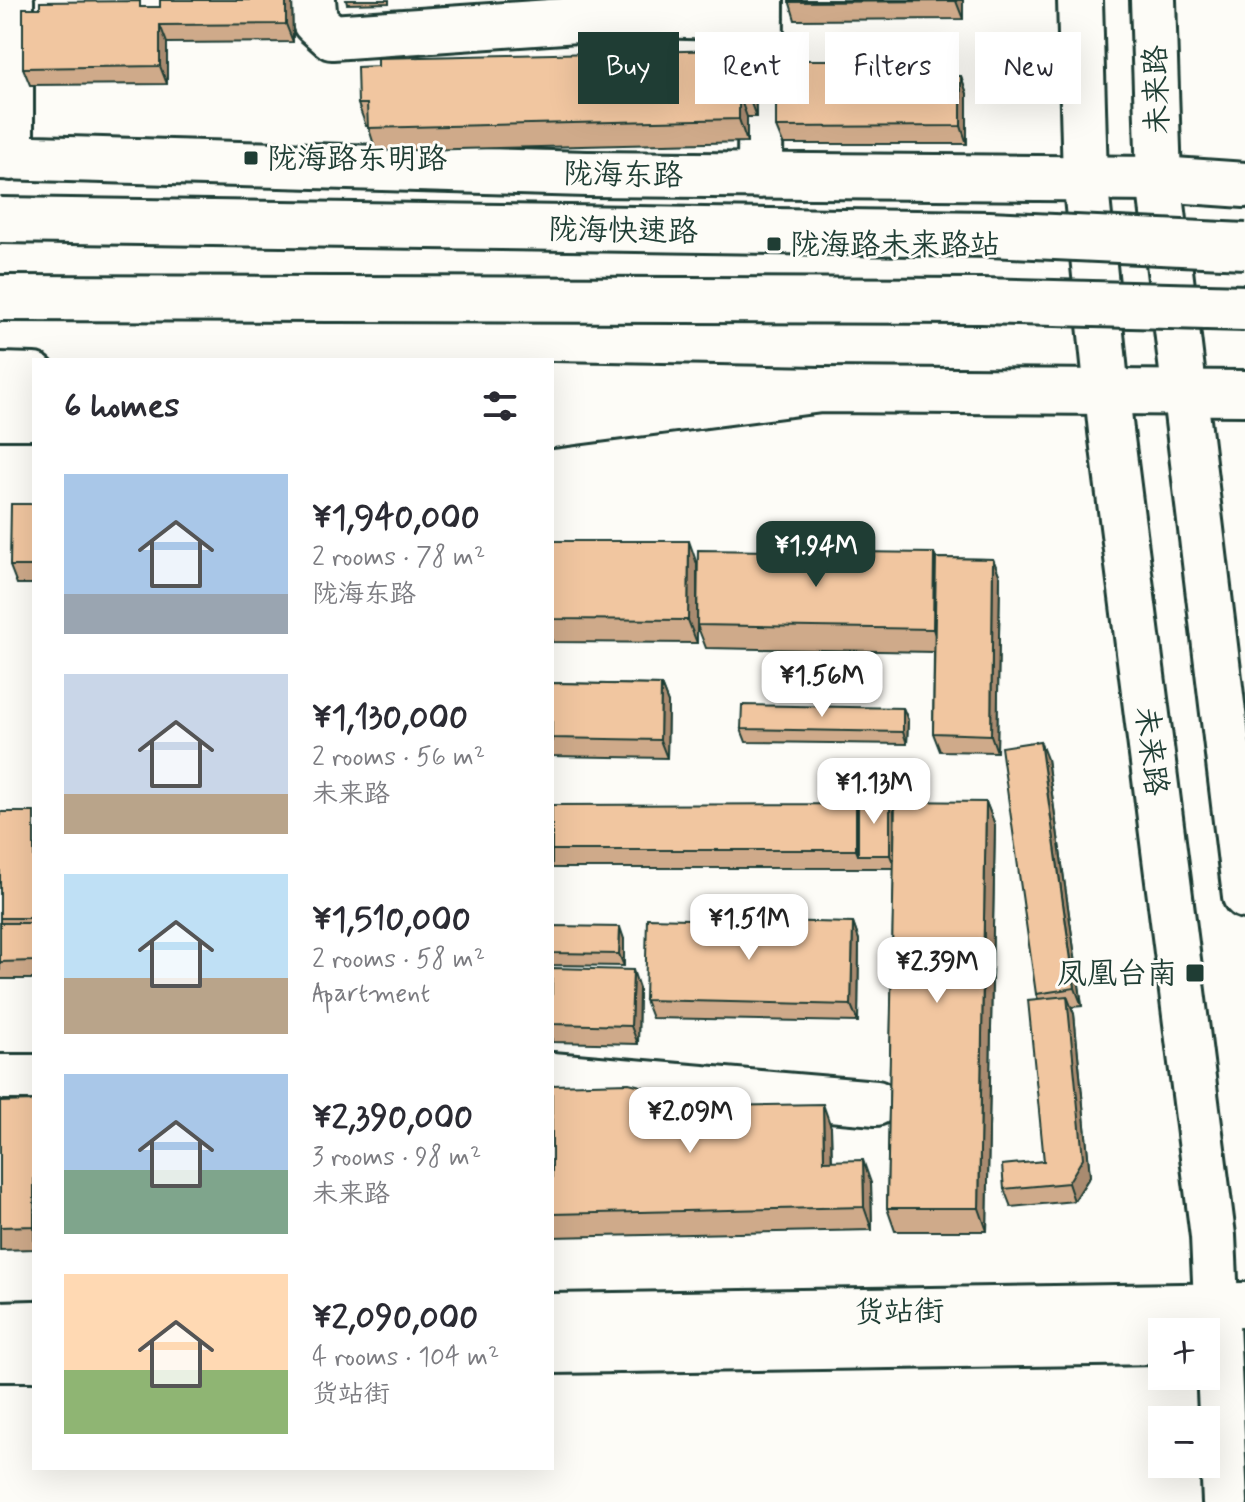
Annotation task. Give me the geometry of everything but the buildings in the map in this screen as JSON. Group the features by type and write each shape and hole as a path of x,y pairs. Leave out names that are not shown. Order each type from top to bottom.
{"main road":[{"path":"5,0 5,158"},
{"path":"313,0 315,22 332,37 761,9 760,176"},
{"path":"416,31 460,0"},
{"name":"未来路","path":"1080,0 1085,178 1108,395 1227,1327 1225,1502"},
{"name":"未来路","path":"1153,0 1159,179 1245,896"},
{"name":"陇海东路","path":"5,158 760,176 1159,179 1245,185"},
{"name":"陇海快速路","path":"0,220 989,234 1245,246"},
{"path":"0,298 982,301 1245,308"},
{"path":"0,375 32,376"},
{"path":"554,385 1108,395 1245,393"},
{"path":"554,425 821,390"},
{"path":"0,417 32,417"},
{"path":"554,1075 876,1103"},
{"path":"0,1077 32,1077"},
{"name":"货站街","path":"554,1316 1227,1327"},
{"path":"0,1324 32,1323"},
{"name":"货站街","path":"554,1351 1148,1342"},
{"path":"0,1359 32,1359"}],"place":[{"name":"陇海路东明路","path":"251,158"},
{"name":"陇海路未来路站","path":"774,244"},
{"name":"凤凰台南","path":"1195,973"}]}
